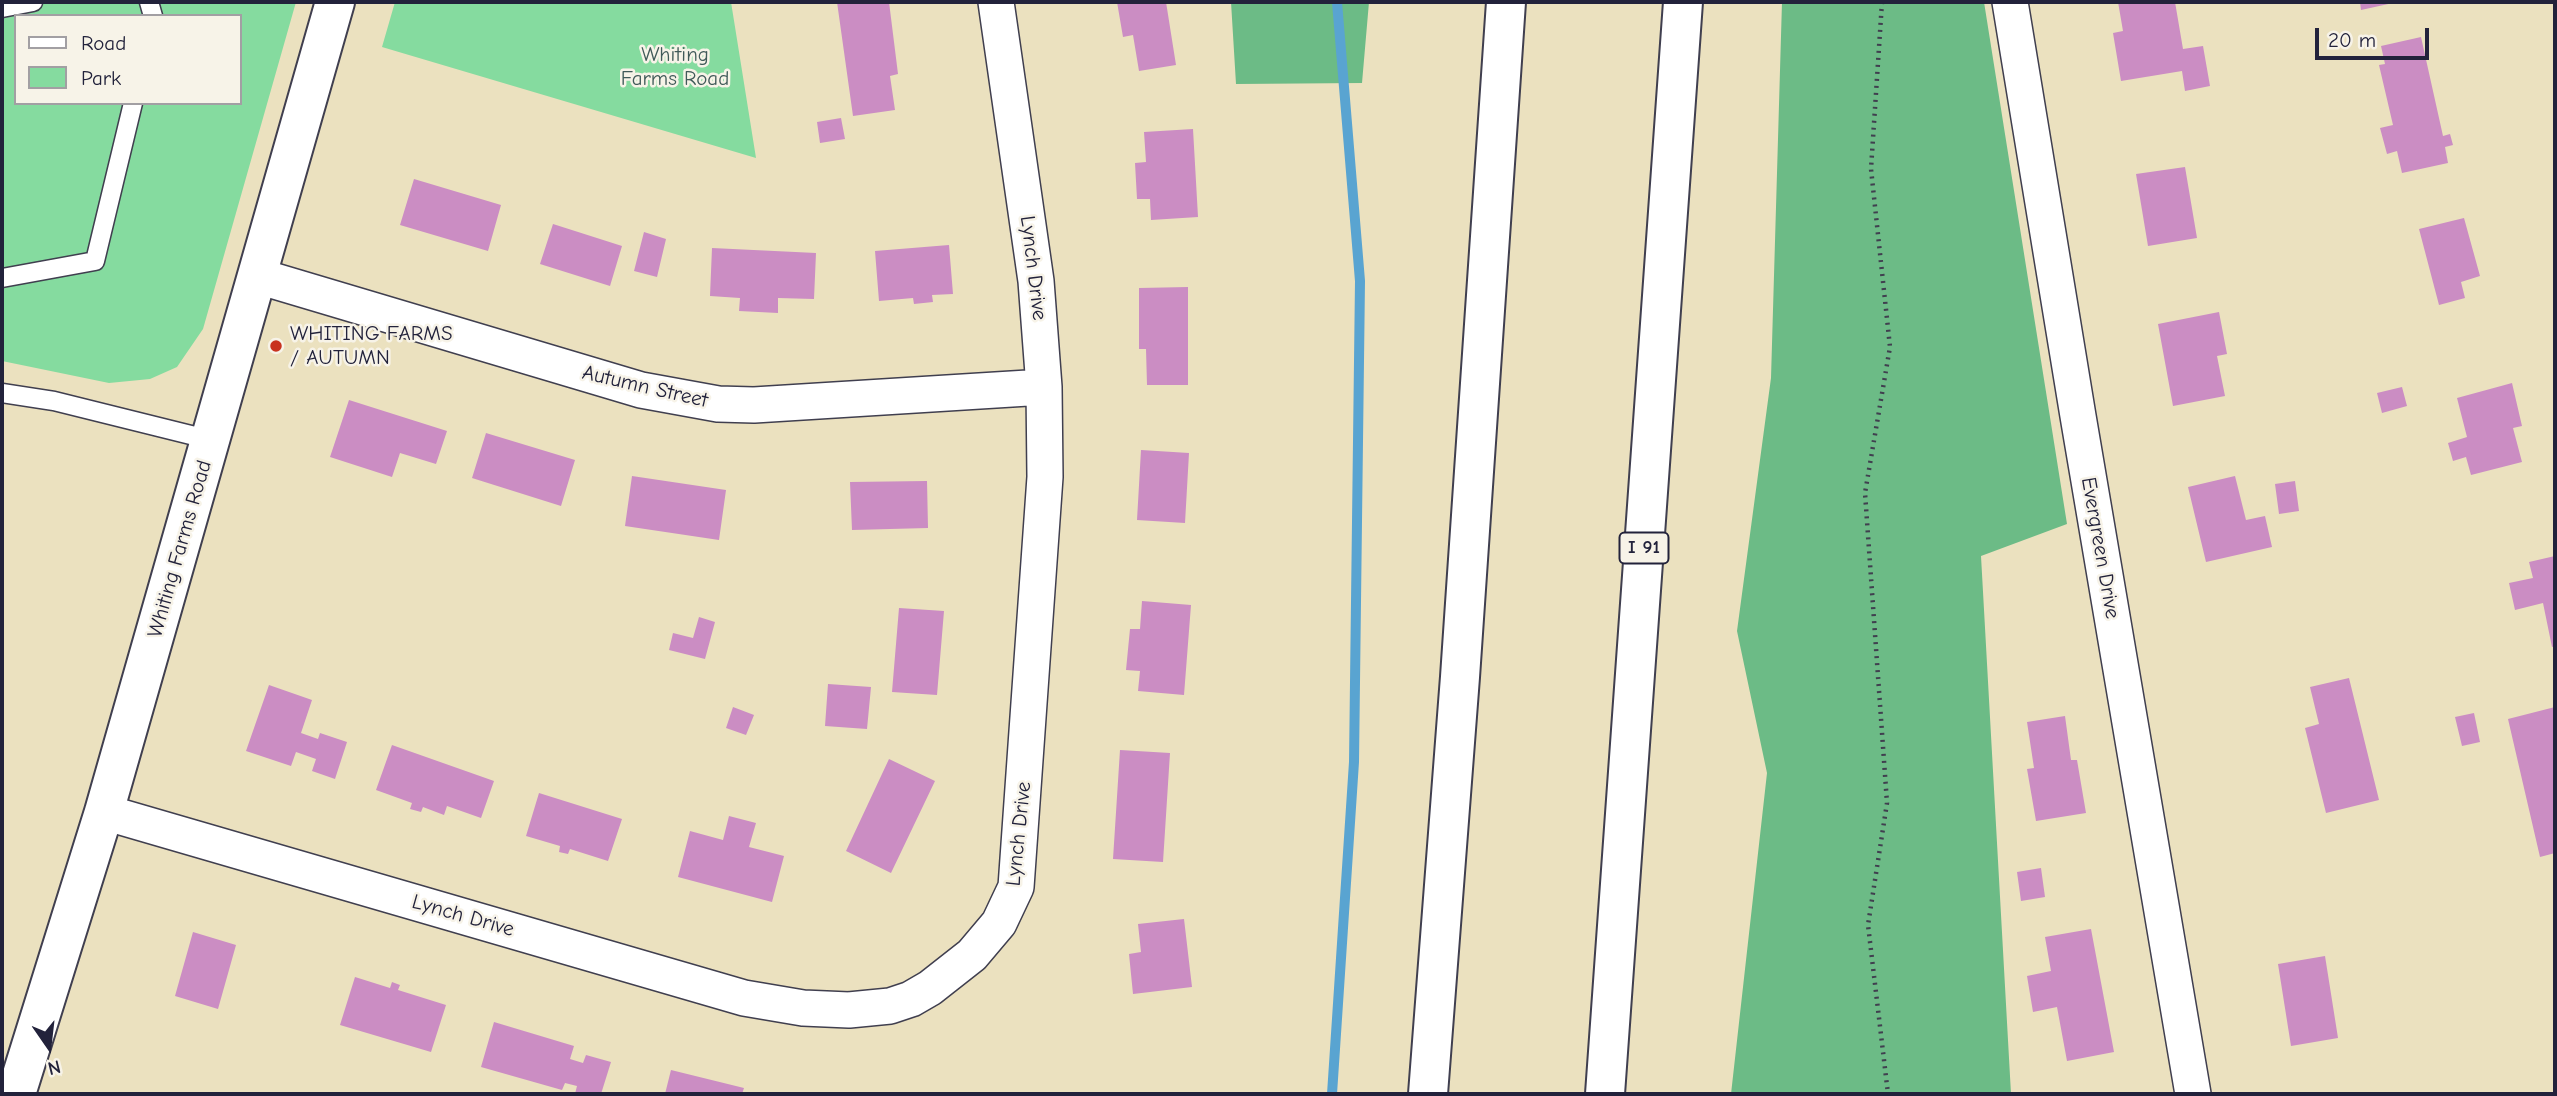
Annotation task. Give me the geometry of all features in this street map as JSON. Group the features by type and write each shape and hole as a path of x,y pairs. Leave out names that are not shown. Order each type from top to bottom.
{"main road":[{"name":"Whiting Farms Road","path":"16,1094 104,812 335,2"},
{"path":"1428,1094 1460,677 1506,2"},
{"name":"I 91","path":"1605,1094 1684,2"}],"street":[{"name":"Lynch Drive","path":"104,812 744,998 803,1008 849,1010 890,1006 911,999 930,988 972,955 999,923 1016,887 1045,477 1044,387 1036,281 996,2"},
{"name":"Evergreen Drive","path":"2010,2 2193,1094"},
{"name":"Autumn Street","path":"258,276 641,390 718,404 754,405 1044,387"}],"lane":[{"path":"2,8 33,2"},
{"path":"2,278 95,261 133,105"},
{"path":"2,393 54,401 211,440"}],"path":[{"path":"1882,2 1871,169 1890,347 1865,493 1887,803 1868,925 1888,1094"}],"green space":[{"path":"2,2 296,2 203,329 177,367 150,379 109,383 2,361"},
{"name":"Whiting Farms Road","path":"395,2 731,2 756,158 382,47"},
{"path":"1231,2 1369,2 1362,83 1236,84"},
{"path":"1782,2 1984,2 2067,524 1981,556 2011,1094 1731,1094 1767,773 1737,631 1771,378"}],"building":[{"path":"837,2 889,2 898,74 890,76 895,110 853,116"},
{"path":"1117,2 1166,2 1176,65 1139,71 1133,35 1123,37"},
{"path":"2118,2 2175,2 2183,49 2203,46 2210,86 2185,91 2182,71 2121,81 2113,33 2123,31"},
{"path":"2360,2 2393,2 2393,3 2361,10"},
{"path":"2421,37 2443,136 2450,134 2453,145 2445,147 2448,163 2402,173 2397,151 2387,154 2380,128 2393,125 2379,65 2385,64 2381,46"},
{"path":"841,118 845,139 820,143 817,122"},
{"path":"1193,129 1198,217 1151,220 1150,199 1137,199 1135,163 1146,162 1144,132"},
{"path":"2185,167 2197,238 2148,246 2136,174"},
{"path":"414,179 501,205 488,251 400,225"},
{"path":"2464,218 2480,276 2461,282 2465,298 2439,305 2419,229"},
{"path":"553,224 622,246 610,286 540,264"},
{"path":"644,232 666,239 657,277 634,271"},
{"path":"949,245 953,294 932,295 933,302 914,304 913,298 879,301 875,251"},
{"path":"712,248 816,253 814,299 778,298 778,313 739,311 740,298 710,296"},
{"path":"1188,287 1188,385 1147,385 1146,349 1139,349 1139,288"},
{"path":"2219,312 2227,354 2217,356 2225,396 2173,406 2158,324"},
{"path":"2512,383 2522,426 2513,428 2522,462 2471,475 2466,457 2453,461 2448,443 2467,437 2457,398"},
{"path":"2402,387 2407,406 2382,413 2377,393"},
{"path":"349,400 447,431 436,464 400,453 392,477 330,457"},
{"path":"486,433 575,460 561,506 472,478"},
{"path":"1141,450 1189,453 1185,523 1137,520"},
{"path":"632,476 726,490 719,540 625,526"},
{"path":"2235,476 2246,520 2265,516 2272,547 2206,562 2188,487"},
{"path":"927,481 928,528 852,530 850,482"},
{"path":"2295,481 2299,511 2279,514 2275,484"},
{"path":"2555,556 2555,646 2552,647 2543,603 2515,610 2509,583 2533,578 2529,562"},
{"path":"1142,601 1191,605 1184,695 1138,691 1140,671 1126,670 1130,629 1140,629"},
{"path":"899,608 944,611 937,695 892,692"},
{"path":"699,617 715,622 705,659 669,650 673,633 693,638"},
{"path":"2349,678 2379,800 2326,813 2305,728 2319,724 2310,687"},
{"path":"828,684 871,687 867,729 825,726"},
{"path":"269,685 312,700 301,733 318,739 320,733 347,742 335,779 312,771 316,759 296,752 291,766 246,751"},
{"path":"733,707 754,715 746,735 726,728"},
{"path":"2555,707 2555,853 2540,857 2508,719"},
{"path":"2474,713 2480,742 2462,746 2455,717"},
{"path":"2065,716 2071,760 2077,760 2086,813 2036,821 2027,769 2034,768 2027,722"},
{"path":"392,745 494,781 481,818 447,806 444,815 423,807 421,812 410,809 412,803 376,790"},
{"path":"1120,750 1170,753 1163,862 1113,859"},
{"path":"889,759 935,781 891,873 846,851"},
{"path":"539,793 622,819 608,861 570,849 568,854 559,852 560,846 526,836"},
{"path":"729,816 756,823 749,847 784,856 772,902 678,877 690,831 723,840"},
{"path":"2041,868 2045,897 2021,901 2017,872"},
{"path":"1184,919 1192,987 1133,994 1129,954 1141,952 1138,924"},
{"path":"2091,929 2114,1052 2067,1061 2057,1007 2033,1012 2027,976 2051,971 2045,937"},
{"path":"193,932 236,945 218,1009 175,996"},
{"path":"2325,956 2338,1038 2291,1046 2278,964"},
{"path":"355,977 390,988 392,982 400,985 398,990 446,1005 431,1052 340,1025"},
{"path":"494,1022 574,1046 570,1059 583,1063 586,1055 611,1062 601,1094 575,1094 577,1086 565,1083 562,1090 481,1067"},
{"path":"671,1070 744,1088 742,1094 665,1094"}],"waterway":[{"path":"1332,1094 1354,762 1360,281 1337,2"}],"place":[{"name":"WHITING FARMS / AUTUMN","path":"276,346"}]}
